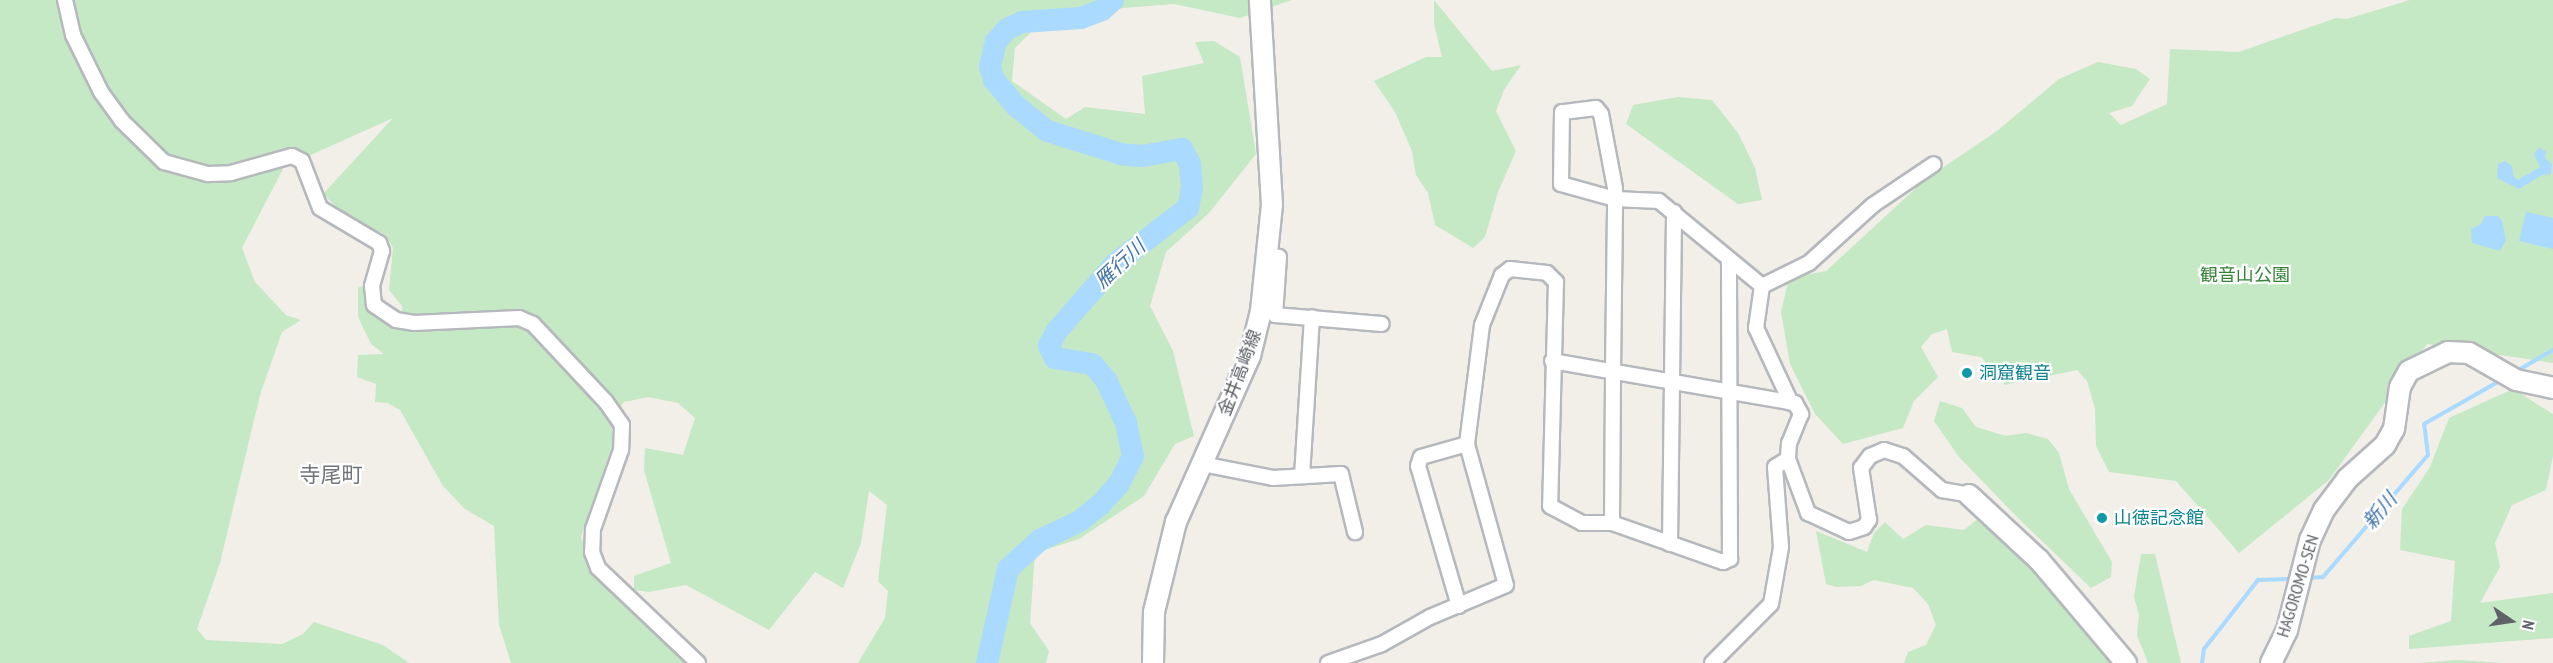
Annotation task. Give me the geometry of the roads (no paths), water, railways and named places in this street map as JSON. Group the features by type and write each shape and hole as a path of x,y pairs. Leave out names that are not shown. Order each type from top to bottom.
{"street":[{"path":"65,0 74,35 101,92 122,122 164,162 208,174 231,173 292,156 302,161 320,208 379,243 382,251 372,286 374,305 396,320 414,323 519,318 533,324 606,402 622,425 621,450 593,529 592,552 598,568 698,663"},
{"name":"金井高崎線","path":"1153,663 1154,612 1176,522 1250,356 1261,311 1268,255 1271,152 1260,3"},
{"path":"1612,523 1615,199 1601,114 1596,108 1564,110 1560,116 1559,181 1564,187 1615,199 1654,199 1674,212 1729,261 1762,286"},
{"path":"1762,286 1809,263 1873,205 1935,164"},
{"path":"1670,543 1674,212"},
{"path":"1268,255 1279,257 1275,315 1382,324"},
{"path":"1328,663 1382,644 1459,606 1503,588 1507,580 1467,444 1482,325 1502,275 1510,269 1547,273 1555,277 1550,506 1582,523 1612,523 1723,562 1730,559 1729,261"},
{"path":"1762,286 1756,328 1791,403 1802,414 1789,443 1788,459 1808,513 1849,532 1864,527 1869,520 1861,476 1864,461 1884,450 1903,456 1942,490 1969,495 2038,560 2126,663"},
{"path":"1302,476 1312,317"},
{"name":"HAGOROMO-SEN","path":"2271,663 2287,630 2310,540 2324,510 2347,479 2385,445 2394,429 2400,387 2409,371 2448,352 2469,353 2516,380 2553,388"},
{"path":"1552,361 1791,403"},
{"path":"1459,606 1418,466 1422,457 1467,444"},
{"path":"1712,663 1771,604 1781,547 1775,467 1788,459"},
{"path":"1202,464 1273,478 1341,474 1355,532"}],"water":[{"path":"2539,148 2546,151 2545,158 2552,164 2551,174 2542,175 2519,189 2497,178 2498,164 2505,161 2512,166 2513,176 2518,180 2540,167 2534,154"},
{"path":"2526,212 2553,218 2553,249 2519,241"},
{"path":"2485,216 2498,216 2502,221 2506,240 2500,251 2472,243 2471,229 2481,224"}],"waterway":[{"name":"雁行川","path":"987,663 1008,569 1040,540 1080,521 1100,505 1119,484 1133,456 1126,423 1106,380 1092,364 1055,358 1049,346 1056,332 1116,263 1188,208 1192,188 1190,164 1182,149 1142,156 1121,154 1047,131 1016,106 994,80 990,67 996,42 1007,29 1022,22 1081,18 1102,10 1113,0"},
{"name":"新川","path":"2515,372 2553,350"},
{"name":"新川","path":"2308,578 2323,577 2428,455 2424,424 2503,379"},
{"name":"新川","path":"2202,663 2204,649 2258,580 2294,579"}],"place":[{"name":"洞窟観音","path":"1967,373"},
{"name":"山徳記念館","path":"2102,518"}],"district":[{"name":"寺尾町","path":"331,475"}],"park label":[{"name":"観音山公園","path":"2245,275"}]}
